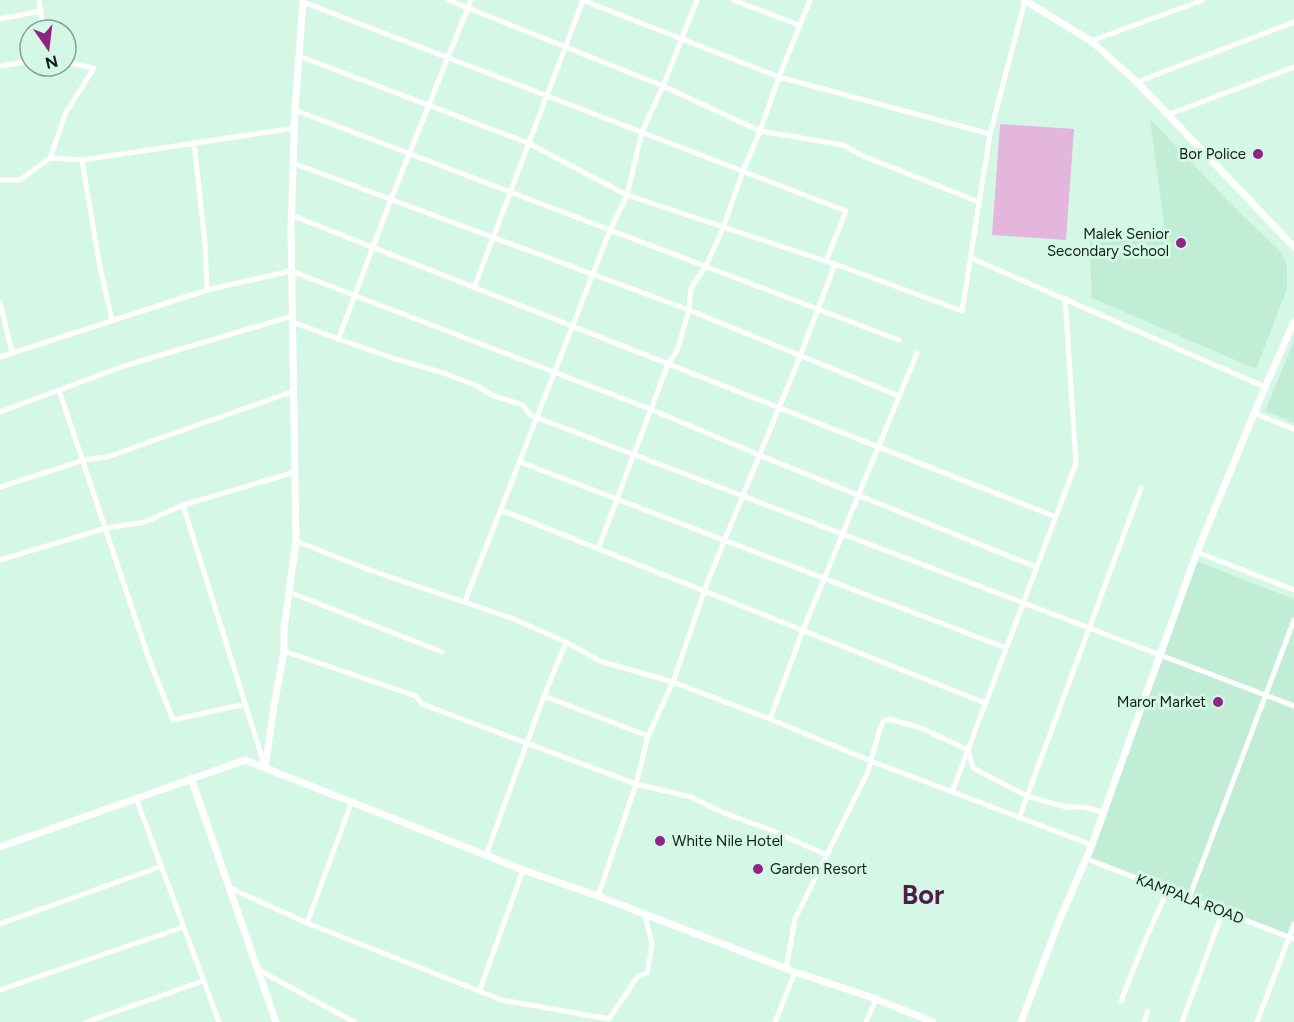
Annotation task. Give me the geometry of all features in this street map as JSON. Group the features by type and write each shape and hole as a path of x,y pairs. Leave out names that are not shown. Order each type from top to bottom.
{"street":[{"path":"39,0 41,18"},
{"path":"448,0 663,86 760,131 843,145 861,155 980,202"},
{"path":"338,340 372,247 471,0"},
{"path":"474,288 583,0 779,76 990,134"},
{"path":"465,601 610,230 627,195 642,132 697,0"},
{"path":"733,0 799,25"},
{"path":"598,549 650,409 668,364 677,351 689,310 691,288 706,266 723,228 779,76 810,0"},
{"path":"299,56 528,143 627,195 835,264 962,311 990,134 1024,0 1091,41 1137,82 1294,247"},
{"path":"1091,41 1203,0"},
{"path":"265,767 285,651 284,628 296,541 291,215 294,128 303,1 846,211 826,261"},
{"path":"0,20 40,11"},
{"path":"1137,82 1294,22"},
{"path":"0,66 18,63"},
{"path":"0,180 20,180 50,158 66,112 94,68 78,65"},
{"path":"1167,115 1294,67"},
{"path":"296,110 898,340"},
{"path":"50,158 82,160 294,128"},
{"path":"194,142 205,244 207,290"},
{"path":"82,160 99,262 112,320"},
{"path":"293,163 689,310 899,396"},
{"path":"291,215 1056,517"},
{"path":"970,258 1265,387"},
{"path":"598,896 636,784 648,736 673,682 704,591 800,357 835,264"},
{"path":"0,357 207,290 291,271 650,409 1036,567"},
{"path":"952,792 1076,464 1065,298"},
{"path":"0,302 12,352"},
{"path":"0,412 124,366 292,319 338,340 444,373 477,386 492,395 522,405 530,415 1294,706"},
{"path":"1021,1022 1059,921 1087,859 1197,552 1254,412 1294,322"},
{"path":"770,719 803,630 917,353"},
{"path":"59,390 149,659 173,720 244,704"},
{"path":"0,488 84,460 106,457 294,391"},
{"path":"1254,412 1294,429"},
{"path":"520,462 1006,648"},
{"path":"0,560 106,528 145,522 183,505 295,472"},
{"path":"1019,818 1141,488"},
{"path":"183,505 265,767"},
{"path":"501,510 985,703"},
{"path":"296,541 367,569 514,619 612,666 673,682 871,761 1092,845"},
{"path":"1197,552 1294,590"},
{"path":"289,592 442,652"},
{"path":"1189,898 1294,621"},
{"path":"486,855 566,642"},
{"path":"285,651 416,696 422,704 636,784 691,797 827,855"},
{"path":"544,696 648,736"},
{"path":"786,969 795,919 871,761 883,722 889,719 921,728 968,750 973,768 1027,796 1066,807 1083,807 1103,812"},
{"path":"0,848 245,760 523,870 933,1022"},
{"path":"191,778 276,1022"},
{"path":"135,798 219,1022"},
{"path":"307,923 352,801"},
{"name":"KAMPALA ROAD","path":"1087,859 1291,938"},
{"path":"0,924 162,867"},
{"path":"480,992 523,870"},
{"path":"228,887 307,923 502,1000 609,1019 638,976 647,973 652,945 645,914"},
{"path":"1121,1000 1168,889"},
{"path":"1182,1022 1223,911"},
{"path":"1257,1022 1291,938 1294,924"},
{"path":"0,990 183,927"},
{"path":"257,969 354,1022"},
{"path":"775,1022 795,972"},
{"path":"86,1022 203,981"},
{"path":"866,1022 876,999"},
{"path":"1144,1022 1148,1011"}],"shaded area":[{"name":"Malek Senior Secondary School","path":"1150,119 1234,207 1281,252 1287,266 1287,289 1256,369 1092,298 1089,234 1165,232"},
{"path":"1000,124 1074,129 1066,240 992,235"},
{"path":"1294,341 1294,423 1265,411"},
{"name":"Maror Market","path":"1191,559 1294,599 1294,928 1291,936 1087,856"}],"place":[{"name":"Bor Police","path":"1258,154"},
{"name":"Malek Senior Secondary School","path":"1181,243"},
{"name":"Maror Market","path":"1218,702"},
{"name":"White Nile Hotel","path":"660,841"},
{"name":"Garden Resort","path":"758,869"}],"district":[{"name":"Bor","path":"923,895"}]}
